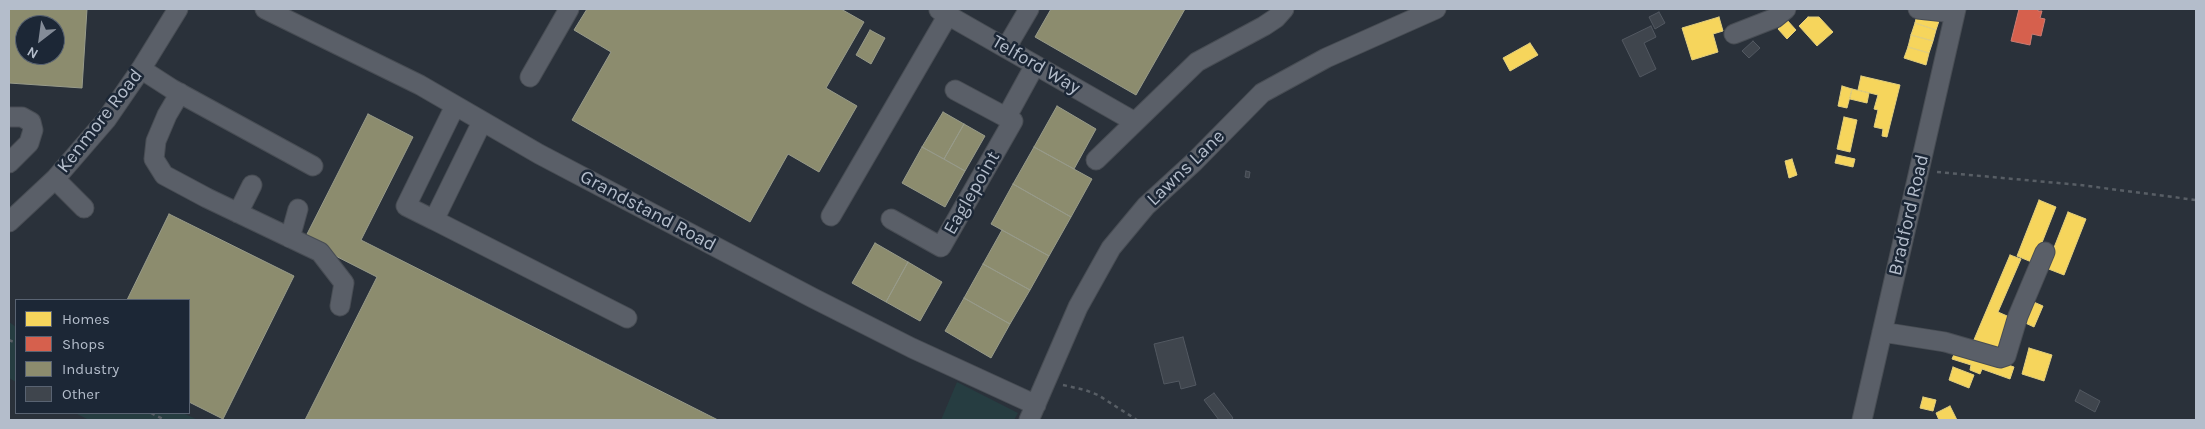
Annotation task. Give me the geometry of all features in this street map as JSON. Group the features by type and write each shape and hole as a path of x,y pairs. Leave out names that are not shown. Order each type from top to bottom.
{"street":[{"name":"Kenmore Road","path":"9,222 56,179 106,120 141,69 178,9"},
{"name":"Grandstand Road","path":"265,9 420,85 540,154 1032,412"},
{"path":"530,77 569,9"},
{"path":"1096,160 1197,62 1264,26 1276,18 1284,9"},
{"name":"Lawns Lane","path":"1032,412 1078,307 1111,248 1146,206 1194,162 1262,93 1326,58 1436,9"},
{"path":"1734,34 1775,18 1786,9"},
{"path":"1918,9 1955,11"},
{"path":"1006,48 1024,11"},
{"name":"Bradford Road","path":"1862,420 1955,11"},
{"path":"831,216 942,12"},
{"name":"Telford Way","path":"942,12 1135,122"},
{"name":"Eaglepoint","path":"891,219 941,247 1013,121 1006,118 1035,65"},
{"path":"141,69 180,93 313,166"},
{"path":"955,90 1006,118"},
{"path":"180,93 167,115 156,141 154,160 164,175 320,252 344,283 340,306"},
{"path":"455,106 406,206 627,318"},
{"path":"9,117 22,117 31,122 33,130 29,143 9,163"},
{"path":"434,220 482,122"},
{"path":"56,179 84,208"},
{"path":"238,213 252,185"},
{"path":"290,238 298,209"},
{"path":"1882,332 1945,342 2000,358 2006,356 2018,316 2045,252"}],"path":[{"path":"1920,170 2080,185 2196,200"},
{"path":"1044,386 1062,384 1085,390 1115,405 1137,420"},
{"path":"153,414 165,420"}],"green space":[{"path":"9,322 15,326 15,381 9,378"},
{"path":"957,382 1018,413 1014,420 941,420"},
{"path":"77,414 185,414 198,420 89,420"}],"building: Homes":[{"path":"1918,11 1940,18 1936,30 1915,23"},
{"path":"1719,17 1723,31 1713,34 1718,52 1692,60 1682,28"},
{"path":"1808,17 1819,17 1833,32 1817,46 1799,26"},
{"path":"1787,20 1796,30 1787,39 1778,29"},
{"path":"1915,23 1936,30 1933,41 1911,35"},
{"path":"1911,35 1933,41 1929,53 1908,47"},
{"path":"1530,43 1538,55 1510,71 1503,58"},
{"path":"1908,47 1929,53 1926,65 1904,58"},
{"path":"1861,76 1900,85 1887,137 1882,136 1883,129 1874,127 1878,110 1874,109 1878,95 1858,90"},
{"path":"1842,86 1852,89 1847,108 1838,106"},
{"path":"1852,89 1869,93 1867,103 1850,99"},
{"path":"1844,117 1857,120 1850,152 1837,149"},
{"path":"1837,155 1855,159 1853,167 1835,163"},
{"path":"1792,159 1797,175 1789,178 1785,161"},
{"path":"2039,200 2056,207 2034,263 2017,256"},
{"path":"2068,212 2086,219 2064,275 2046,268"},
{"path":"2010,255 2021,259 1998,312 2014,319 1999,354 1973,342"},
{"path":"2029,300 2043,306 2034,327 2021,321"},
{"path":"1957,347 2014,367 2010,379 1982,369 1980,374 1970,370 1971,365 1952,359"},
{"path":"2029,348 2052,355 2044,381 2022,374"},
{"path":"1953,367 1974,375 1969,388 1949,380"},
{"path":"1923,397 1936,400 1933,411 1920,408"},
{"path":"1950,406 1957,420 1939,420 1936,413"}],"building: Shops":[{"path":"2019,9 2038,9 2038,11 2042,11 2040,18 2045,19 2041,36 2032,34 2030,45 2011,41"}],"building: Industry":[{"path":"9,9 87,9 82,88 9,83"},
{"path":"587,9 841,9 864,22 826,88 857,106 819,172 788,154 750,222 572,120 611,52 574,30"},
{"path":"1051,9 1185,9 1136,95 1035,37"},
{"path":"870,30 885,38 871,64 856,55"},
{"path":"1057,106 1096,129 1074,169 1034,147"},
{"path":"943,112 964,124 944,159 922,147"},
{"path":"368,114 413,137 361,240 718,420 305,420 377,277 304,240"},
{"path":"964,124 985,136 965,171 944,159"},
{"path":"922,147 965,171 945,207 902,183"},
{"path":"1034,147 1092,179 1071,217 1013,184"},
{"path":"1013,184 1071,217 1049,256 991,224"},
{"path":"169,214 294,276 223,419 190,402 190,299 127,299"},
{"path":"1002,230 1049,256 1030,290 983,264"},
{"path":"875,243 908,262 886,302 852,283"},
{"path":"908,262 942,282 920,321 886,302"},
{"path":"983,264 1030,290 1010,324 964,298"},
{"path":"964,298 1010,324 991,358 945,331"}],"building: Other":[{"path":"1659,12 1665,23 1655,29 1649,17"},
{"path":"1651,26 1656,37 1644,43 1656,69 1640,77 1622,40"},
{"path":"1753,41 1760,48 1749,58 1742,51"},
{"path":"1246,171 1250,172 1249,178 1245,177"},
{"path":"1183,337 1196,385 1181,389 1179,381 1164,384 1154,344"},
{"path":"2080,390 2100,401 2095,412 2075,401"},
{"path":"1214,393 1233,418 1231,420 1219,420 1204,400"}]}
